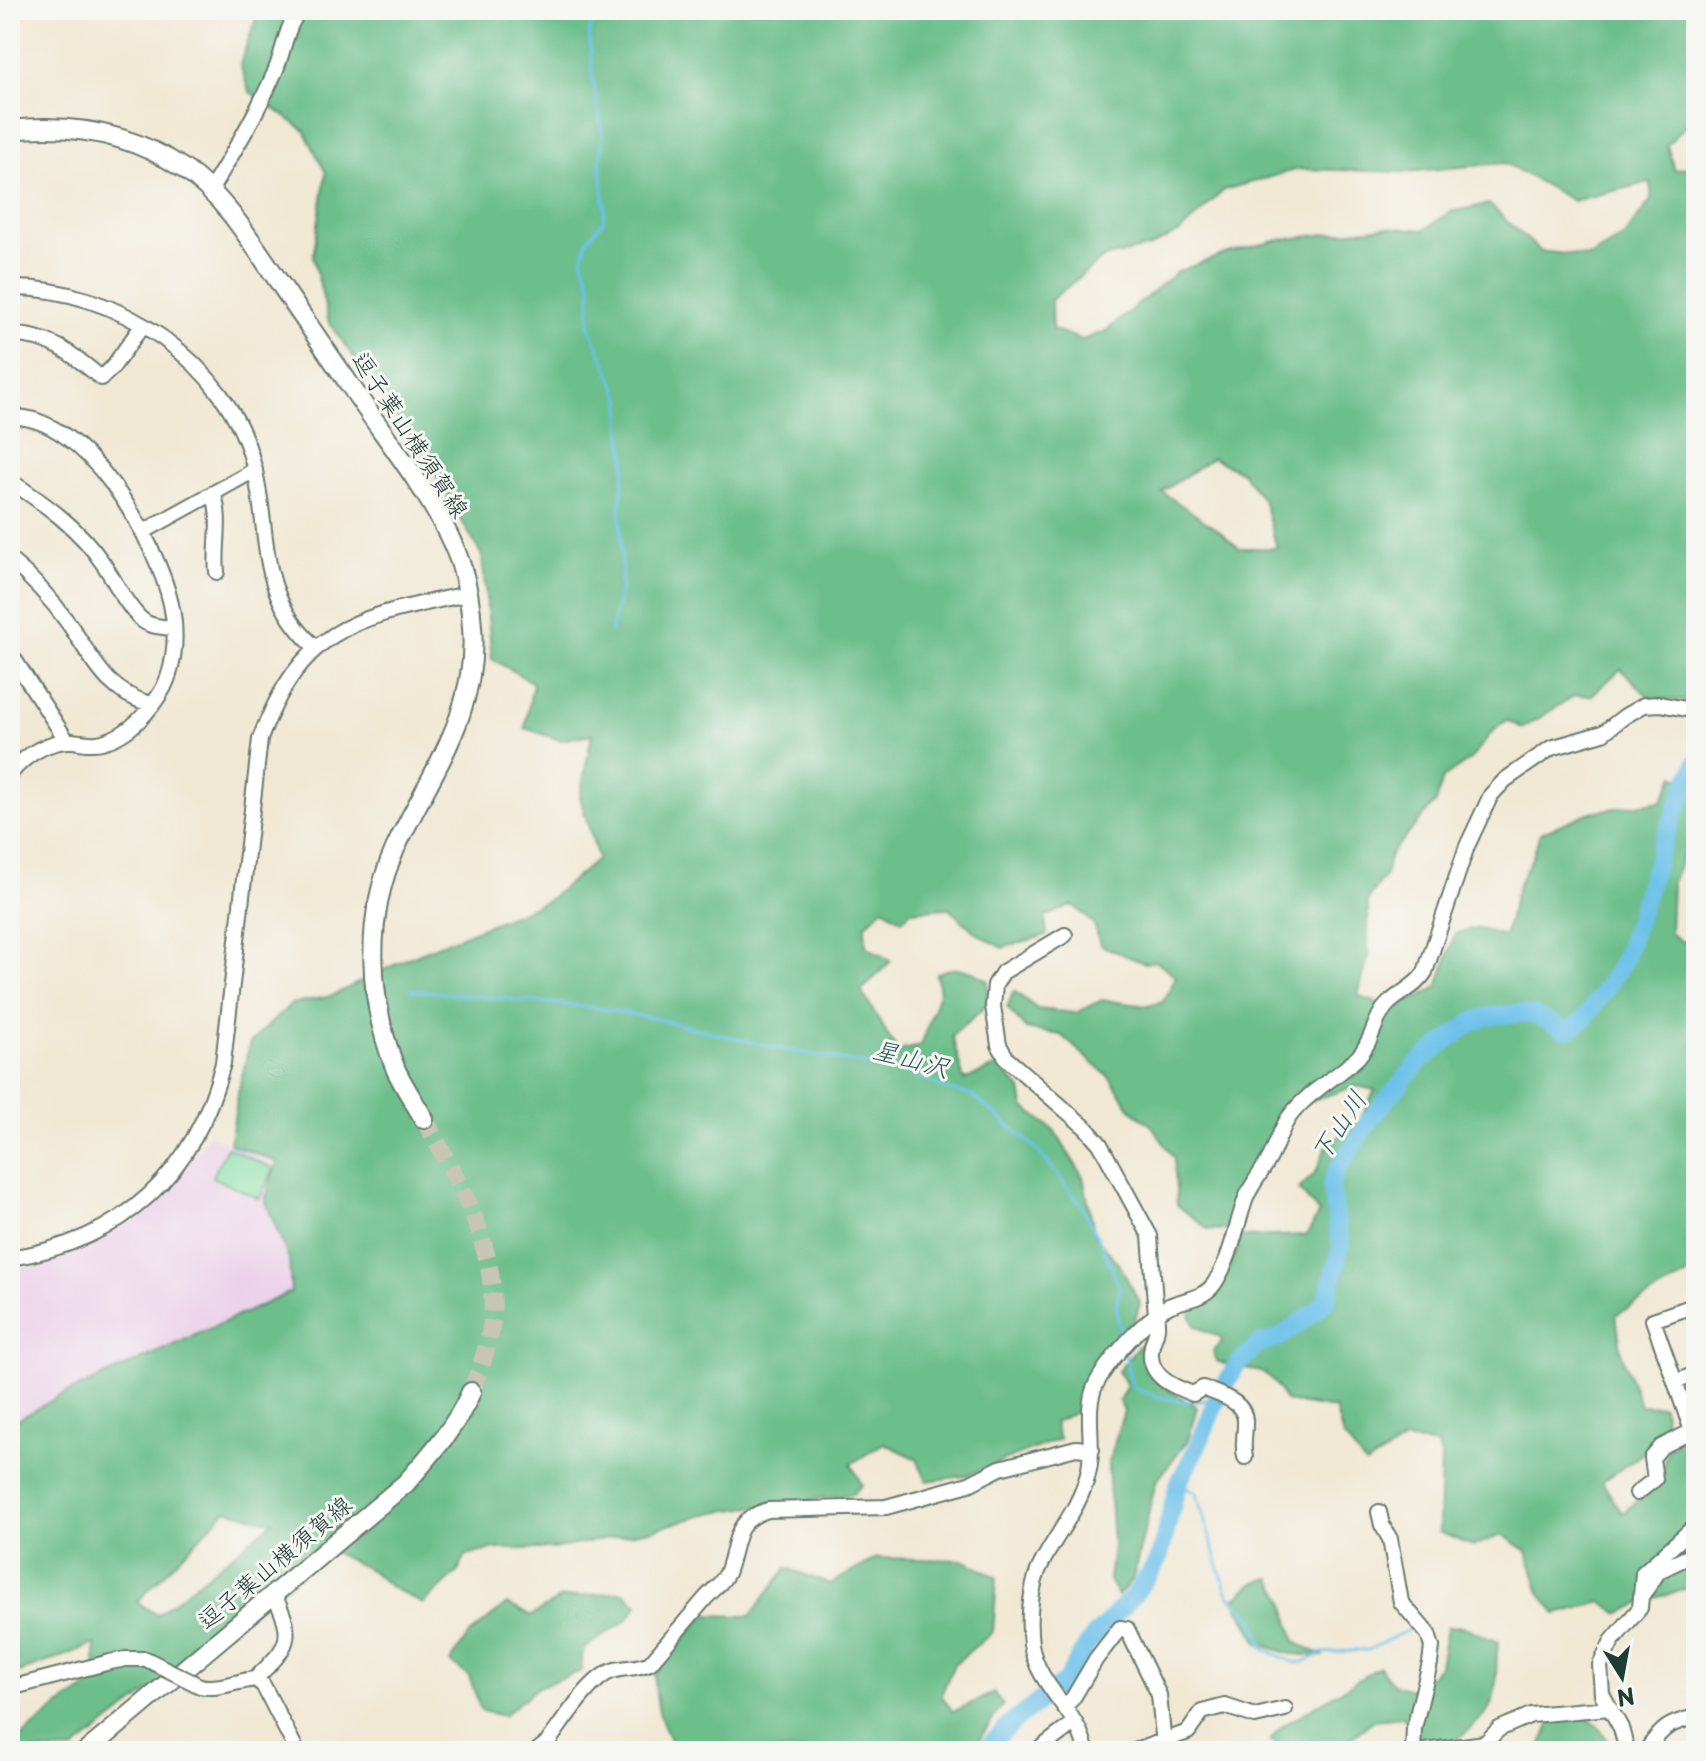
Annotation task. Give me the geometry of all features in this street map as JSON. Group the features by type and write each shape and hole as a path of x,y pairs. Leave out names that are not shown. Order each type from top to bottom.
{"main road":[{"name":"逗子葉山横須賀線","path":"10,130 80,128 115,137 150,150 185,170 210,191 257,249 429,503 461,565 472,628 472,667 464,706 451,743 392,857 382,884 373,943 374,983 384,1033 397,1072 424,1119"},
{"name":"逗子葉山横須賀線","path":"87,1751 406,1483 443,1442 471,1392"}],"street":[{"path":"210,191 258,109 279,63 292,19 300,10"},
{"path":"10,288 62,293 114,310 174,347 221,394 237,417 255,470 268,569 281,603 296,627 315,647"},
{"path":"10,335 30,335 73,353 101,378 112,368 142,326"},
{"path":"10,417 28,418 57,429 82,451 114,487 143,532 165,583 174,628 171,667 163,688 126,732 99,743 67,741 48,746 23,760 10,773"},
{"path":"143,532 255,470"},
{"path":"10,481 42,501 83,540 100,559 142,621 174,628"},
{"path":"213,493 218,506 217,572"},
{"path":"10,560 29,575 115,688 135,700 150,704"},
{"path":"10,1258 86,1238 116,1222 144,1202 169,1175 197,1133 215,1093 223,1063 260,739 274,703 305,657 315,647 360,620 389,610 467,594"},
{"path":"10,653 67,741"},
{"path":"1086,1751 1074,1723 1038,1669 1029,1625 1035,1583 1044,1560 1077,1506 1088,1477 1092,1450 1091,1399 1095,1386 1109,1365 1166,1305 1208,1291 1234,1244 1247,1196 1269,1160 1290,1115 1313,1090 1359,1056 1371,1041 1387,1005 1421,980 1467,846 1491,795 1505,780 1551,748 1603,733 1644,705 1660,704 1696,711"},
{"path":"1065,935 1003,972 995,985 993,1006 999,1045 1007,1059 1100,1144 1150,1236 1155,1271 1152,1318 1158,1327 1151,1352 1156,1372 1170,1386 1193,1394 1203,1388 1232,1401 1243,1412 1246,1421 1242,1441 1245,1457"},
{"path":"1637,1493 1655,1479 1652,1458 1661,1447 1692,1431 1653,1320 1696,1305"},
{"path":"1675,1382 1696,1374"},
{"path":"537,1751 547,1743 594,1682 611,1671 650,1663 718,1587 727,1573 738,1532 752,1514 768,1510 886,1507 969,1484 1000,1468 1076,1448 1092,1450"},
{"path":"1379,1512 1390,1539 1401,1602 1428,1634 1432,1647 1414,1728 1413,1751"},
{"path":"1627,1751 1621,1728 1602,1694 1600,1665 1612,1641 1637,1615 1643,1573 1696,1525"},
{"path":"1641,1598 1659,1571 1696,1553"},
{"path":"11,1688 118,1660 146,1659 200,1686 215,1688 234,1681 255,1679 279,1656 287,1638 288,1623 274,1595"},
{"path":"1062,1705 1073,1698 1096,1659 1124,1627 1159,1695 1169,1745"},
{"path":"255,1679 263,1685 297,1751"},
{"path":"1135,1751 1169,1745 1188,1732 1202,1712 1225,1706 1255,1716 1285,1709"},
{"path":"1426,1751 1485,1743 1499,1729 1531,1715 1609,1708"},
{"path":"1646,1751 1664,1727 1696,1717"},
{"path":"1037,1751 1074,1723"}],"shaded area":[{"path":"209,1135 281,1168 306,1287 10,1478 10,1270 40,1265 90,1247 142,1214 172,1186"}],"green space":[{"path":"259,10 1696,10 1696,120 1688,123 1667,145 1674,170 1696,166 1696,702 1650,698 1621,669 1592,695 1574,696 1523,728 1506,720 1491,733 1472,758 1443,778 1436,802 1390,854 1385,875 1368,899 1368,957 1358,996 1395,1009 1438,987 1455,934 1476,928 1504,936 1519,883 1533,856 1540,833 1591,812 1662,801 1675,775 1696,791 1693,831 1672,882 1670,933 1682,942 1696,937 1696,1270 1616,1315 1621,1352 1640,1405 1663,1406 1666,1437 1602,1482 1622,1513 1660,1484 1667,1450 1696,1431 1696,1586 1648,1600 1620,1613 1602,1602 1556,1614 1540,1593 1527,1551 1503,1535 1473,1546 1439,1532 1441,1457 1438,1445 1405,1440 1366,1465 1343,1436 1335,1409 1285,1401 1264,1373 1216,1361 1213,1351 1222,1342 1220,1337 1195,1326 1190,1314 1226,1273 1238,1248 1227,1230 1208,1229 1177,1205 1174,1158 1152,1126 1132,1110 1110,1078 1061,1035 1026,1029 1007,1007 1014,991 1037,1009 1076,1013 1102,1000 1148,1006 1163,1002 1176,977 1157,961 1144,963 1100,945 1094,924 1073,905 1045,917 1047,935 1002,948 975,932 948,908 911,911 902,920 883,908 865,926 866,946 891,961 861,991 898,1051 921,1046 940,990 936,974 963,969 988,981 987,1005 952,1036 964,1080 998,1066 1021,1089 1024,1107 1054,1130 1083,1177 1095,1235 1120,1266 1140,1303 1135,1320 1096,1376 1087,1407 1054,1422 1059,1439 965,1476 927,1481 917,1459 884,1443 851,1464 862,1485 853,1494 714,1512 655,1529 553,1549 493,1549 466,1556 457,1573 423,1604 389,1586 372,1571 331,1551 72,1751 10,1751 10,1746 60,1705 96,1682 95,1644 10,1676 10,1424 60,1396 291,1292 289,1260 265,1200 277,1162 230,1144 250,1043 291,1004 332,996 408,958 547,901 598,859 580,797 592,734 560,740 525,728 533,683 492,659 482,556 426,458 329,323 313,257 326,173 304,130 249,91 240,64","holes":["1505,163 1573,201 1651,182 1651,200 1624,236 1589,257 1540,251 1489,204 1450,212 1424,230 1384,227 1279,240 1227,253 1177,272 1106,331 1082,340 1052,329 1051,300 1103,258 1150,247 1180,232 1224,190 1298,169 1405,172","1212,458 1242,472 1264,502 1277,548 1239,548 1162,492","1357,1086 1375,1090 1360,1120 1326,1147 1316,1172 1299,1189 1319,1213 1307,1235 1243,1237 1234,1225 1291,1107","226,1510 273,1522 157,1615 137,1602"]},
{"path":"227,1147 274,1169 259,1199 212,1177"},
{"path":"1146,1337 1150,1339 1147,1352 1151,1372 1166,1388 1197,1407 1188,1440 1156,1482 1133,1578 1118,1596 1109,1580 1113,1545 1108,1464 1124,1411 1119,1401 1127,1385 1118,1371"},
{"path":"877,1558 963,1560 997,1577 993,1632 954,1664 941,1695 953,1712 994,1693 1003,1705 971,1751 677,1751 660,1714 655,1674 705,1615 750,1616 787,1568 830,1584"},
{"path":"1271,1578 1283,1598 1295,1642 1324,1656 1291,1654 1259,1644 1234,1600 1253,1583"},
{"path":"624,1592 638,1605 626,1621 583,1649 581,1671 538,1687 503,1716 481,1711 469,1676 450,1662 469,1635 507,1604 531,1616 561,1598"},
{"path":"1462,1626 1498,1642 1492,1702 1481,1718 1456,1741 1420,1737 1403,1717 1374,1720 1346,1742 1316,1749 1286,1749 1270,1741 1281,1727 1379,1667 1394,1685 1415,1691 1440,1666 1447,1627"},
{"path":"1569,1714 1586,1718 1597,1725 1613,1751 1539,1751 1551,1723"}],"waterway":[{"path":"609,10 591,26 589,32 593,81 603,138 600,161 605,207 603,221 587,241 582,259 591,284 589,325 621,399 626,457 620,508 621,588 611,632"},
{"name":"下山川","path":"983,1751 1014,1721 1065,1682 1089,1642 1134,1595 1154,1567 1160,1555 1178,1484 1217,1399 1236,1366 1259,1344 1279,1338 1327,1299 1341,1247 1331,1186 1337,1170 1371,1118 1420,1061 1472,1022 1485,1017 1521,1013 1537,1016 1566,1030 1584,1019 1626,954 1663,841 1696,763"},
{"name":"星山沢","path":"411,990 592,1007 657,1019 772,1047 912,1073 946,1089 972,1095 1035,1147 1082,1206 1120,1288 1116,1306 1122,1338"},
{"name":"星山沢","path":"1125,1354 1132,1387 1172,1400 1215,1399"},
{"path":"1178,1484 1196,1493 1226,1589 1232,1599 1253,1618 1264,1649 1295,1663 1304,1662 1322,1653 1368,1650 1412,1628"}],"tunnel":[{"path":"424,1119 474,1218 490,1272 493,1299 491,1327 471,1392"}]}
